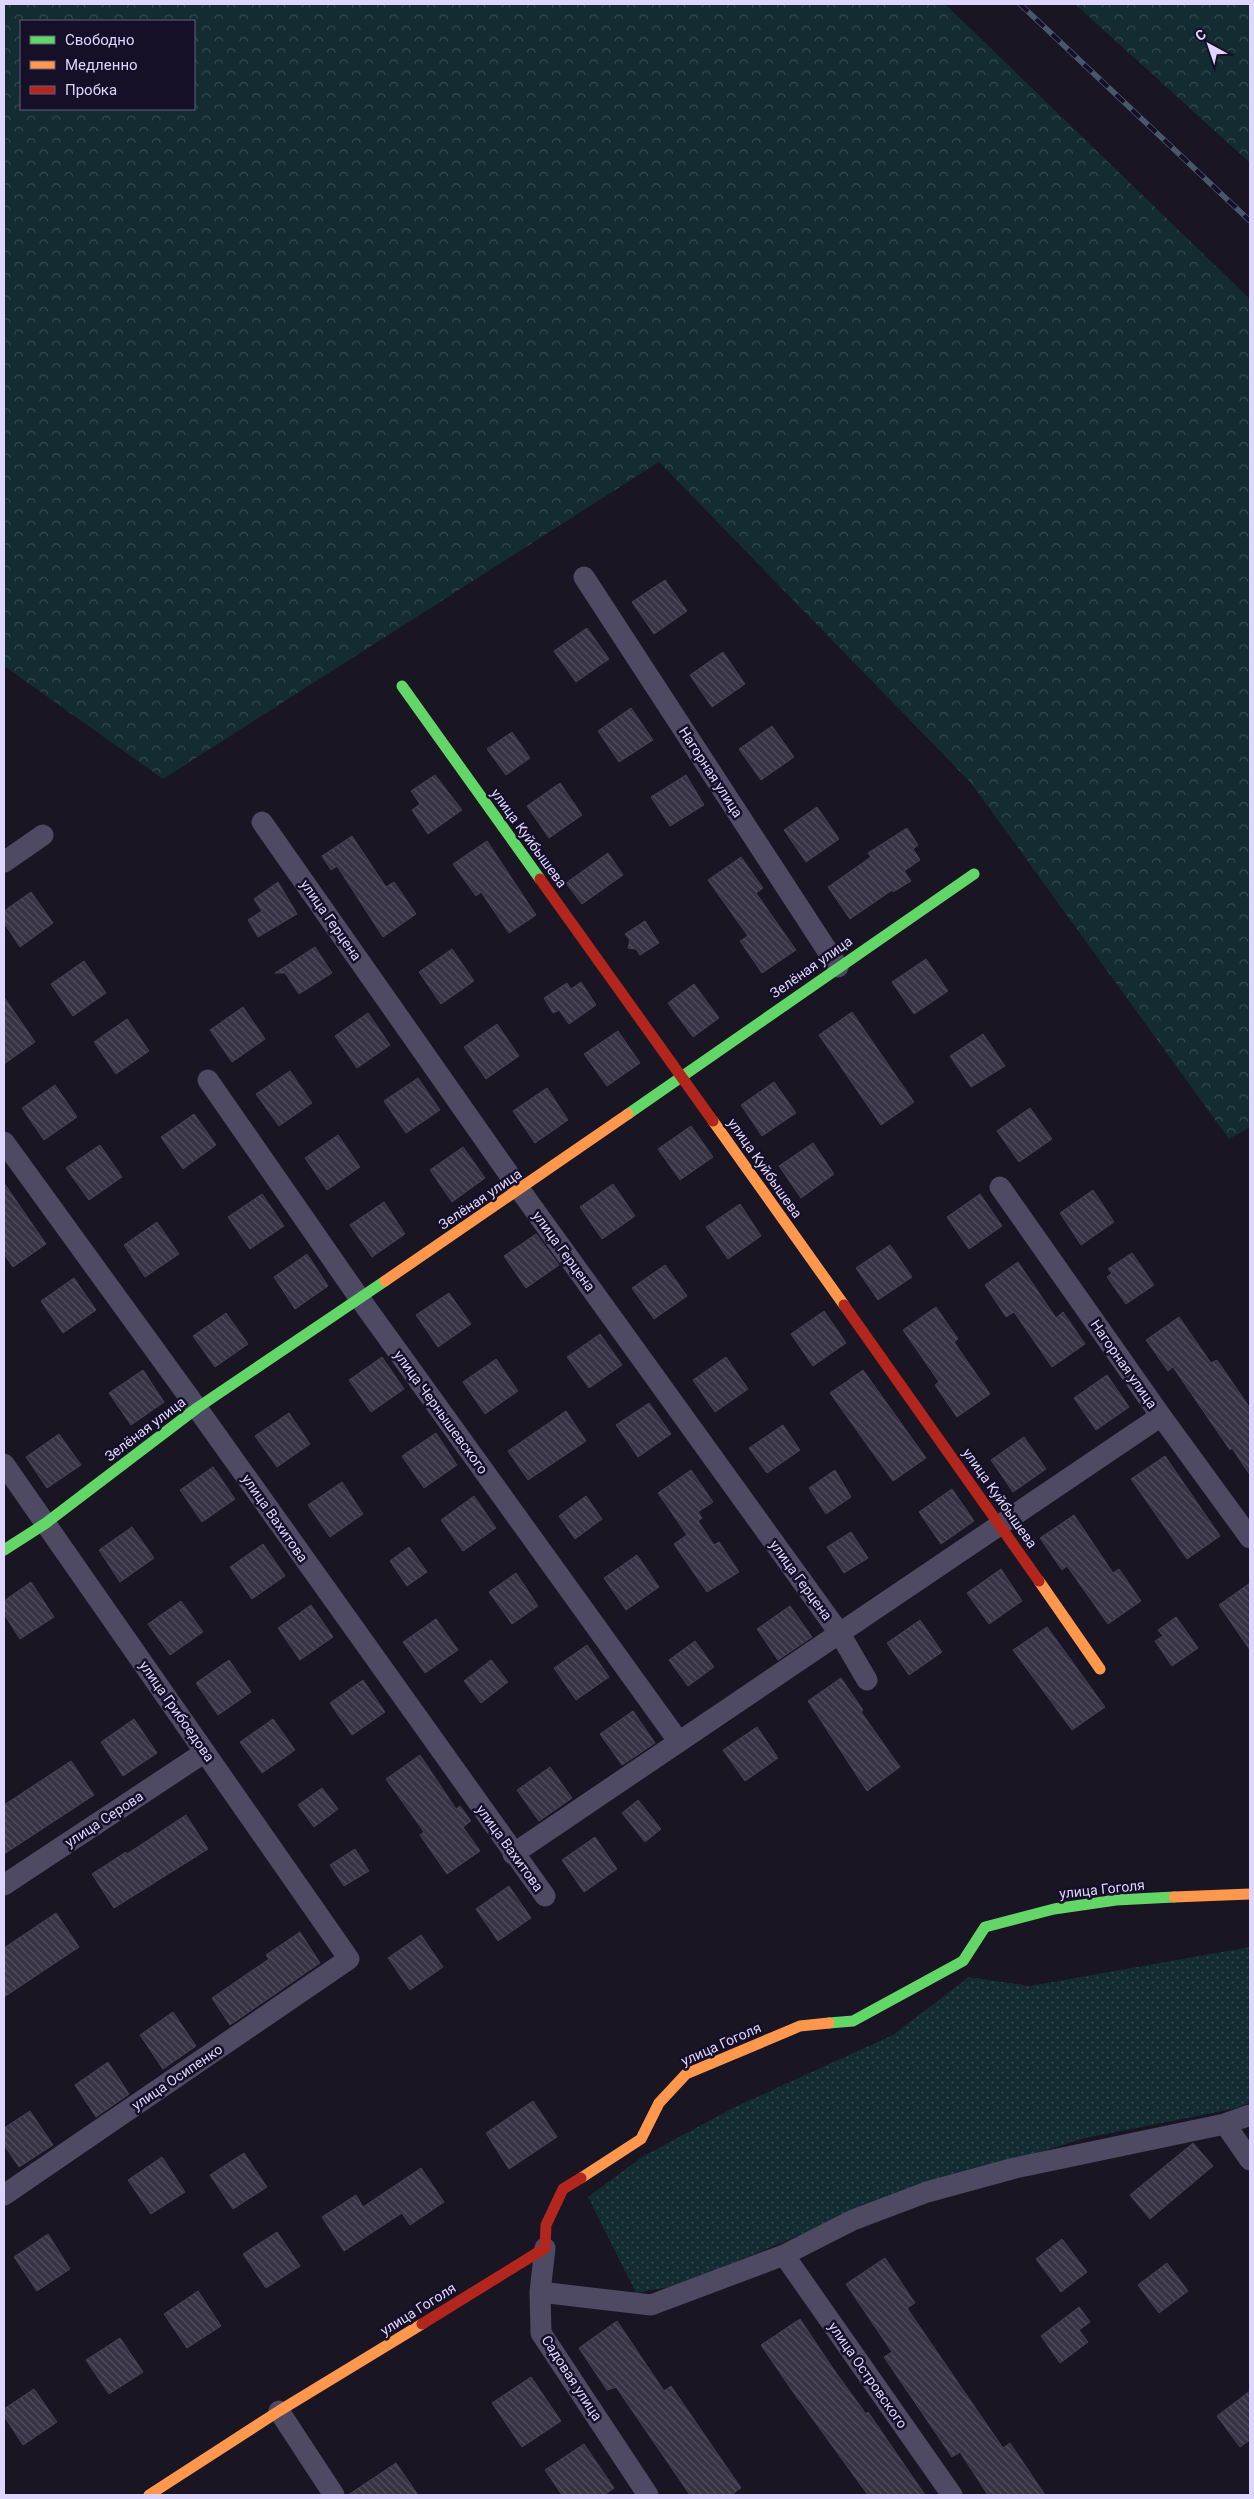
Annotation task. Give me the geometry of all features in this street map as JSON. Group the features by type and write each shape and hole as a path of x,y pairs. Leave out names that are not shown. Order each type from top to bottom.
{"street":[{"name":"Нагорная улица","path":"584,577 838,966"},
{"name":"улица Куйбышева","path":"402,686 1001,1525 1100,1669"},
{"name":"улица Герцена","path":"262,822 520,1190 840,1634 867,1680"},
{"path":"4,862 43,835"},
{"name":"Зелёная улица","path":"4,1550 46,1523 197,1408 520,1190 838,966 974,874"},
{"name":"улица Чернышевского","path":"208,1080 360,1299 679,1742"},
{"name":"улица Вахитова","path":"4,1142 197,1408 545,1896"},
{"name":"Нагорная улица","path":"1000,1187 1161,1416 1250,1538"},
{"path":"514,1854 1161,1416"},
{"name":"улица Грибоедова","path":"4,1464 349,1959"},
{"name":"улица Серова","path":"4,1885 205,1752"},
{"name":"улица Гоголя","path":"149,2495 279,2411 546,2248 546,2225 563,2190 641,2139 659,2104 686,2074 800,2026 853,2021 963,1961 985,1927 1054,1909 1116,1900 1250,1894"},
{"name":"улица Осипенко","path":"4,2194 214,2053 349,1959"},
{"path":"540,2292 651,2305 784,2255 852,2220 927,2192 1015,2168 1226,2124 1250,2116"},
{"path":"1226,2124 1250,2160"},
{"name":"Садовая улица","path":"546,2248 540,2292 541,2332 648,2495"},
{"name":"улица Островского","path":"784,2255 952,2495"},
{"path":"279,2411 334,2495"}],"green space":[{"path":"4,4 945,4 1250,299 1250,1127 1229,1139 971,783 659,462 163,779 4,666"},
{"path":"1075,4 1250,4 1250,163"},
{"path":"1250,1947 1250,2103 1233,2109 1085,2138 879,2202 680,2285 636,2293 588,2197 642,2157 733,2108 893,2035 969,1977 1030,1986"}],"building":[{"path":"665,580 687,611 654,634 632,602"},
{"path":"587,628 609,659 576,682 554,651"},
{"path":"723,652 745,684 712,707 690,675"},
{"path":"631,708 653,740 619,762 598,731"},
{"path":"772,726 794,757 761,780 739,749"},
{"path":"512,732 530,758 506,775 487,749"},
{"path":"435,775 462,810 428,834 412,810 420,804 411,791"},
{"path":"686,775 704,805 670,826 651,797"},
{"path":"560,783 582,815 549,838 527,806"},
{"path":"817,807 839,839 806,862 784,830"},
{"path":"907,828 918,845 913,849 920,860 904,871 911,881 893,892 892,890 850,919 828,887 871,857 868,853"},
{"path":"352,836 386,887 394,882 416,914 383,937 337,866 331,870 322,856"},
{"path":"487,841 536,915 509,933 481,892 476,896 453,864"},
{"path":"608,853 623,875 582,904 566,883"},
{"path":"741,857 763,888 756,893 796,950 762,973 740,941 748,936 708,880"},
{"path":"278,882 297,914 258,937 248,920 262,911 254,899"},
{"path":"31,892 53,923 20,947 4,923 4,911"},
{"path":"645,921 659,943 640,955 636,949 628,948 630,940 625,934"},
{"path":"315,947 332,973 299,994 285,973 275,973"},
{"path":"452,949 474,981 441,1004 419,972"},
{"path":"926,959 948,991 914,1014 892,982"},
{"path":"84,961 106,993 73,1016 51,984"},
{"path":"581,982 596,1005 569,1024 559,1010 553,1013 544,998 567,983 571,989"},
{"path":"694,984 719,1018 693,1037 668,1003"},
{"path":"4,997 35,1042 4,1064"},
{"path":"243,1007 265,1039 232,1062 210,1030"},
{"path":"852,1012 914,1102 881,1125 819,1035"},
{"path":"368,1013 390,1045 357,1068 335,1036"},
{"path":"127,1019 149,1051 116,1074 94,1042"},
{"path":"497,1024 519,1056 486,1079 464,1047"},
{"path":"618,1031 640,1063 607,1086 584,1054"},
{"path":"983,1034 1005,1066 971,1087 950,1056"},
{"path":"290,1071 312,1103 279,1126 256,1094"},
{"path":"418,1078 440,1110 406,1133 384,1101"},
{"path":"774,1082 796,1113 762,1136 741,1105"},
{"path":"55,1085 77,1117 44,1140 22,1108"},
{"path":"547,1088 568,1120 535,1143 513,1111"},
{"path":"1030,1108 1052,1139 1019,1162 997,1131"},
{"path":"194,1114 216,1145 183,1169 161,1137"},
{"path":"691,1126 713,1157 680,1180 658,1149"},
{"path":"338,1135 360,1167 327,1190 305,1158"},
{"path":"813,1143 834,1174 801,1198 779,1166"},
{"path":"100,1145 122,1177 89,1200 66,1168"},
{"path":"463,1147 485,1178 452,1202 430,1170"},
{"path":"4,1183 46,1244 13,1267 4,1254"},
{"path":"613,1184 635,1216 602,1239 580,1207"},
{"path":"1093,1190 1114,1222 1081,1245 1060,1213"},
{"path":"262,1194 284,1226 250,1249 228,1217"},
{"path":"980,1194 1002,1226 969,1249 947,1217"},
{"path":"384,1202 405,1234 372,1257 350,1225"},
{"path":"740,1204 761,1236 728,1259 706,1227"},
{"path":"157,1222 179,1254 145,1277 124,1245"},
{"path":"536,1234 559,1265 526,1288 504,1256"},
{"path":"890,1245 912,1277 878,1300 856,1268"},
{"path":"1132,1253 1154,1285 1126,1304 1107,1277 1112,1273 1108,1269"},
{"path":"307,1254 328,1286 295,1309 274,1277"},
{"path":"1018,1262 1056,1318 1063,1312 1085,1344 1052,1367 1014,1312 1006,1317 985,1285"},
{"path":"665,1265 687,1296 654,1319 632,1288"},
{"path":"74,1278 96,1310 63,1333 41,1301"},
{"path":"449,1293 471,1324 438,1347 416,1315"},
{"path":"936,1307 958,1339 954,1342 990,1394 957,1417 935,1385 939,1382 903,1330"},
{"path":"824,1311 846,1343 813,1366 791,1334"},
{"path":"226,1313 248,1344 215,1367 193,1336"},
{"path":"1179,1317 1211,1363 1217,1360 1250,1408 1250,1475 1232,1448 1230,1450 1173,1367 1168,1371 1146,1340"},
{"path":"600,1334 622,1365 589,1388 567,1357"},
{"path":"382,1357 404,1389 371,1412 349,1380"},
{"path":"726,1357 748,1389 715,1412 693,1380"},
{"path":"496,1359 518,1391 485,1414 463,1382"},
{"path":"143,1370 164,1402 131,1425 109,1393"},
{"path":"863,1370 926,1458 893,1481 830,1393"},
{"path":"1107,1375 1129,1407 1096,1430 1074,1398"},
{"path":"649,1403 671,1434 638,1457 616,1425"},
{"path":"566,1411 586,1441 528,1480 508,1451"},
{"path":"289,1413 310,1444 277,1467 255,1436"},
{"path":"783,1425 800,1450 767,1473 749,1448"},
{"path":"436,1433 457,1465 424,1488 402,1456"},
{"path":"59,1434 81,1465 47,1488 26,1457"},
{"path":"1024,1437 1046,1469 1013,1492 991,1460"},
{"path":"1165,1456 1220,1536 1187,1559 1131,1479"},
{"path":"213,1467 235,1499 202,1522 180,1490"},
{"path":"691,1470 713,1502 698,1512 702,1518 698,1521 714,1545 719,1542 739,1572 707,1592 674,1544 687,1535 658,1493"},
{"path":"835,1470 851,1497 826,1514 809,1488"},
{"path":"342,1482 363,1514 330,1537 308,1505"},
{"path":"952,1489 974,1521 941,1544 919,1512"},
{"path":"474,1496 496,1528 463,1551 441,1520"},
{"path":"586,1496 602,1519 575,1539 559,1516"},
{"path":"1074,1515 1113,1573 1119,1569 1141,1601 1108,1624 1067,1566 1062,1570 1040,1538"},
{"path":"132,1527 154,1558 120,1582 99,1550"},
{"path":"851,1532 868,1558 844,1573 827,1547"},
{"path":"263,1544 285,1576 252,1599 230,1567"},
{"path":"409,1547 427,1572 407,1586 390,1561"},
{"path":"637,1555 659,1587 626,1610 604,1578"},
{"path":"1001,1569 1022,1601 989,1624 967,1593"},
{"path":"516,1573 538,1606 512,1624 489,1592"},
{"path":"31,1582 54,1617 20,1639 4,1614 4,1601"},
{"path":"1250,1583 1250,1650 1219,1605"},
{"path":"181,1601 203,1632 170,1655 148,1624"},
{"path":"311,1605 333,1637 300,1660 278,1628"},
{"path":"790,1606 812,1637 778,1660 757,1629"},
{"path":"1176,1617 1198,1648 1172,1666 1155,1641 1163,1636 1158,1630"},
{"path":"436,1619 458,1650 425,1673 403,1642"},
{"path":"920,1620 942,1652 909,1675 887,1643"},
{"path":"1047,1627 1105,1707 1072,1730 1013,1650"},
{"path":"695,1641 714,1667 688,1686 669,1660"},
{"path":"587,1645 609,1677 576,1700 554,1668"},
{"path":"229,1660 251,1692 218,1715 196,1683"},
{"path":"491,1660 508,1682 481,1703 464,1681"},
{"path":"841,1678 863,1710 861,1712 900,1767 867,1791 808,1701"},
{"path":"363,1680 385,1712 352,1735 330,1703"},
{"path":"633,1711 655,1743 622,1765 600,1734"},
{"path":"134,1719 157,1753 123,1776 101,1742"},
{"path":"273,1719 295,1750 262,1773 240,1742"},
{"path":"757,1727 778,1758 745,1781 723,1750"},
{"path":"420,1755 456,1809 460,1806 471,1821 463,1827 480,1851 447,1874 420,1835 424,1832 386,1779"},
{"path":"71,1761 94,1795 4,1854 4,1805"},
{"path":"550,1767 572,1798 539,1821 517,1790"},
{"path":"322,1788 338,1809 314,1827 298,1805"},
{"path":"638,1800 661,1829 645,1842 622,1813"},
{"path":"186,1815 208,1849 114,1908 92,1874 126,1852 127,1854"},
{"path":"595,1837 617,1869 584,1892 562,1860"},
{"path":"355,1849 369,1871 344,1886 330,1865"},
{"path":"509,1886 531,1918 498,1941 476,1909"},
{"path":"56,1913 79,1947 4,1997 4,1948"},
{"path":"300,1932 320,1963 230,2025 212,1998 269,1959 266,1955"},
{"path":"421,1935 443,1967 410,1990 388,1958"},
{"path":"173,2012 196,2046 163,2069 140,2035"},
{"path":"108,2062 129,2094 96,2117 75,2085"},
{"path":"533,2101 557,2137 509,2169 486,2133"},
{"path":"30,2111 53,2145 19,2167 4,2145 4,2128"},
{"path":"1193,2143 1213,2166 1150,2219 1130,2195"},
{"path":"244,2153 267,2187 233,2209 210,2175"},
{"path":"162,2157 185,2192 151,2214 128,2180"},
{"path":"421,2168 444,2202 410,2225 402,2213 344,2251 322,2217 356,2195 363,2207"},
{"path":"277,2232 300,2266 266,2288 243,2254"},
{"path":"48,2234 70,2269 37,2291 14,2257"},
{"path":"1062,2239 1087,2272 1061,2292 1036,2259"},
{"path":"885,2258 915,2303 907,2308 1003,2448 1010,2443 1045,2495 988,2495 960,2452 952,2457 884,2357 892,2352 846,2284"},
{"path":"1167,2263 1188,2291 1159,2313 1138,2285"},
{"path":"198,2291 221,2326 187,2348 164,2314"},
{"path":"1079,2307 1090,2322 1079,2330 1088,2342 1060,2363 1041,2336"},
{"path":"800,2319 834,2370 866,2414 868,2412 925,2495 868,2495 791,2389 761,2345"},
{"path":"617,2321 664,2391 671,2386 741,2488 731,2495 690,2495 616,2387 607,2390 579,2348"},
{"path":"120,2338 143,2372 109,2394 86,2360"},
{"path":"531,2377 561,2421 522,2447 492,2403"},
{"path":"34,2389 57,2422 23,2445 4,2416 4,2409"},
{"path":"1250,2391 1250,2440 1240,2447 1217,2416"},
{"path":"584,2444 614,2488 604,2495 562,2495 545,2470"},
{"path":"396,2463 418,2495 348,2495"}],"railway":[{"path":"1020,4 1250,221"}],"traffic: fast":[{"path":"402,686 540,879"},
{"path":"628,1114 974,874"},
{"path":"4,1550 46,1523 197,1408 385,1281"},
{"path":"829,2023 853,2021 963,1961 985,1927 1054,1909 1116,1900 1174,1897"}],"traffic: slow":[{"path":"385,1281 628,1114"},
{"path":"713,1121 844,1305"},
{"path":"1039,1581 1100,1669"},
{"path":"1174,1897 1250,1894"},
{"path":"581,2178 641,2139 659,2103 686,2074 800,2026 829,2023"},
{"path":"149,2495 279,2411 422,2324"}],"traffic: jam":[{"path":"540,879 713,1121"},
{"path":"844,1305 1039,1581"},
{"path":"422,2324 545,2248 546,2225 563,2189 581,2178"}]}
